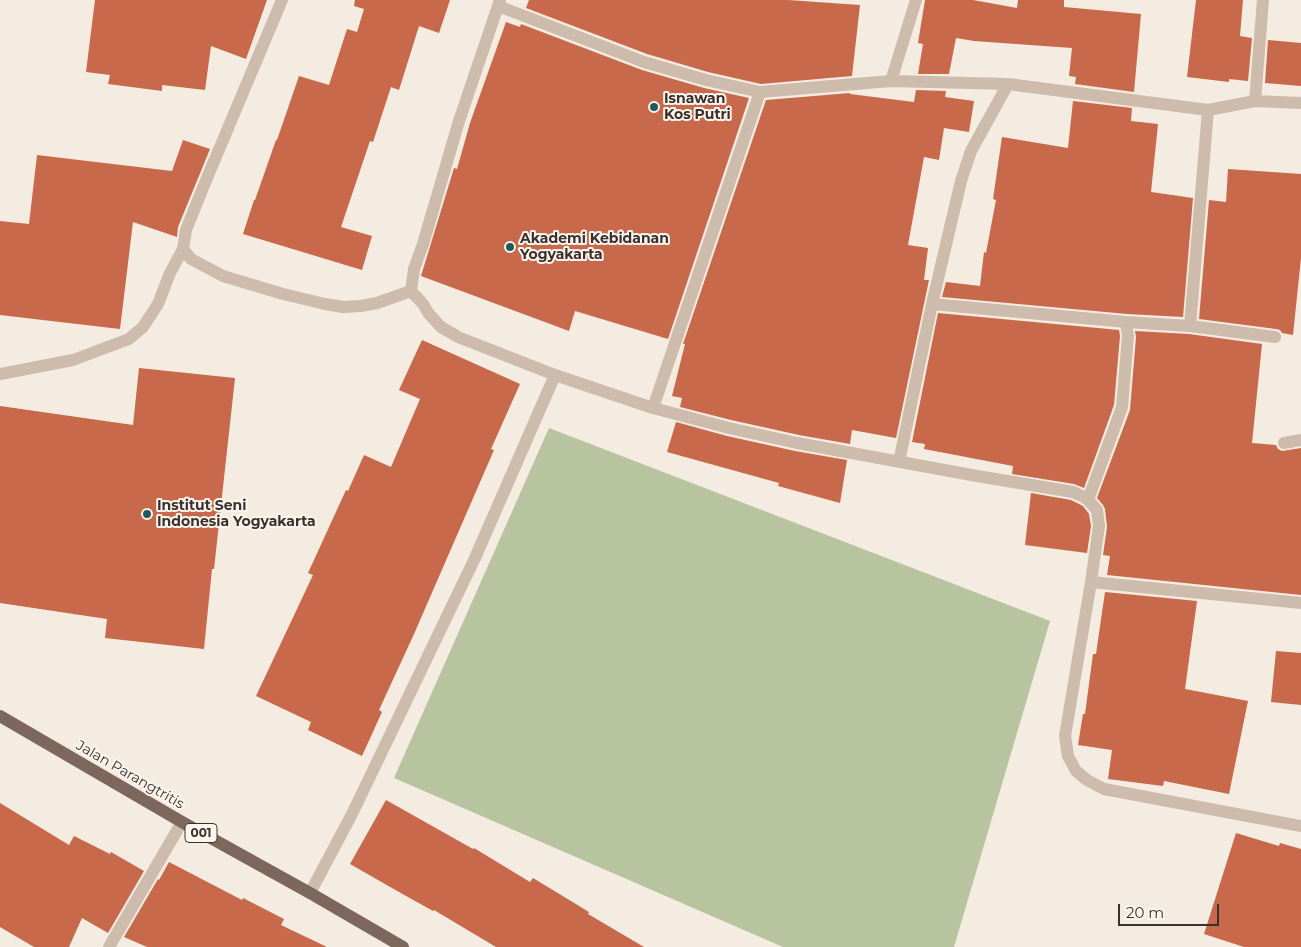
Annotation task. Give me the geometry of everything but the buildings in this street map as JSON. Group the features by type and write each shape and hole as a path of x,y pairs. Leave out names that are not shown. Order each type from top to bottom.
{"main road":[{"name":"Jalan Parangtritis","path":"0,716 403,947"}],"street":[{"path":"0,374 73,360 129,339 143,327 158,304 170,273 183,249 186,230 282,0"},
{"path":"891,81 916,0"},
{"path":"1255,102 1263,0"},
{"path":"1301,104 1255,102 1208,110 1008,84 891,81 760,92 706,80 644,62 499,3 414,269 411,291 441,327 458,337 555,376 653,408 797,443 1073,492 1082,496 1096,510 1099,526 1065,736 1068,756 1076,772 1104,789 1301,826"},
{"path":"899,462 932,304 962,181 971,151 1008,84"},
{"path":"653,408 760,92"},
{"path":"1190,326 1208,110"},
{"path":"183,249 191,259 223,276 325,304 343,307 361,306 391,299 411,291"},
{"path":"932,304 1190,326 1275,337"},
{"path":"1088,500 1122,407 1128,336 1126,322"},
{"path":"310,893 352,814 475,558 555,376"},
{"path":"1284,443 1301,440"},
{"path":"1091,582 1301,602"},
{"path":"109,947 182,822"}],"green space":[{"path":"549,428 1050,621 954,947 783,947 394,778"}],"place":[{"name":"Isnawan Kos Putri","path":"654,107"},
{"name":"Akademi Kebidanan Yogyakarta","path":"510,247"},
{"name":"Institut Seni Indonesia Yogyakarta","path":"147,514"}]}
